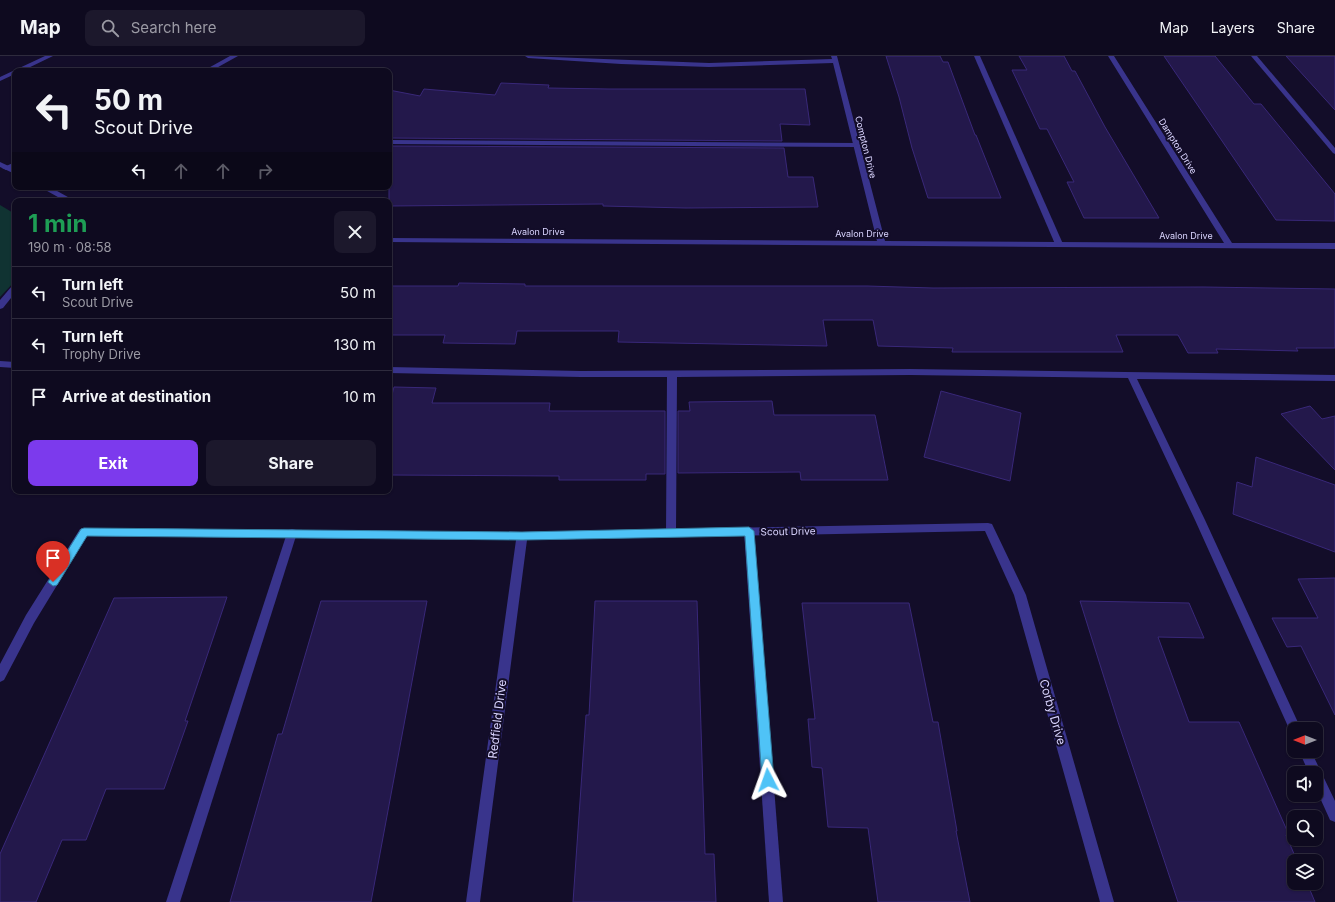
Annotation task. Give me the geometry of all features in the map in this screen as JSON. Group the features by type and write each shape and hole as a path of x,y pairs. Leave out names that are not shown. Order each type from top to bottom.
{"street":[{"path":"23,68 50,56"},
{"path":"212,68 235,56"},
{"path":"528,56 621,62 709,65 835,59"},
{"path":"977,56 1059,244"},
{"name":"Dampton Drive","path":"1111,56 1229,245"},
{"path":"1254,56 1335,152"},
{"name":"Compton Drive","path":"835,59 882,243"},
{"path":"0,79 12,73"},
{"path":"392,142 857,145"},
{"path":"3,166 12,170"},
{"path":"50,190 65,198"},
{"name":"Avalon Drive","path":"392,240 1335,246"},
{"path":"0,306 12,292"},
{"path":"0,364 12,365"},
{"path":"392,370 672,374 910,372 1335,378"},
{"path":"671,533 672,374"},
{"path":"1131,376 1200,520 1292,722"},
{"name":"Scout Drive","path":"0,676 30,619 84,532 522,536 988,527"},
{"name":"Corby Drive","path":"988,527 1020,595 1107,902"},
{"path":"749,531 776,902"},
{"path":"173,902 292,533"},
{"name":"Redfield Drive","path":"473,902 522,536"},
{"path":"1323,789 1335,816"}],"green space":[{"path":"0,205 12,212 12,284 0,297"}],"building":[{"path":"886,56 940,56 943,62 948,62 975,135 1001,198 928,198"},
{"path":"1019,56 1064,56 1072,71 1075,71 1105,127 1159,218 1084,218 1067,182 1074,182 1047,129 1040,129 1012,70 1027,70"},
{"path":"1164,56 1215,56 1254,104 1261,104 1335,194 1335,221 1276,220"},
{"path":"1286,56 1335,56 1335,110"},
{"path":"501,83 549,85 548,88 805,89 810,125 780,124 782,141 392,138 392,91 420,96 424,89 495,95"},
{"path":"392,146 784,148 788,177 813,177 818,207 686,208 603,206 603,204 392,206 392,198 389,198 389,190 392,190"},
{"path":"459,283 525,284 525,286 867,286 933,288 1203,287 1335,289 1335,348 1296,348 1298,351 1216,349 1218,353 1188,353 1178,335 1116,335 1123,352 952,352 953,348 878,346 873,320 823,320 827,346 618,342 619,331 517,331 515,344 443,343 445,335 392,335 392,286 458,286"},
{"path":"394,387 436,388 432,403 550,403 549,411 665,411 665,474 646,474 646,480 559,480 559,476 392,475 392,395"},
{"path":"941,391 1021,413 1010,481 924,457"},
{"path":"772,401 774,415 875,415 888,480 801,480 800,472 678,473 678,411 690,411 689,402"},
{"path":"1310,406 1322,419 1335,416 1335,470 1281,414"},
{"path":"1256,457 1335,485 1335,552 1233,514 1237,482 1252,487"},
{"path":"1335,578 1335,715 1301,646 1287,647 1272,618 1318,618 1298,579"},
{"path":"227,597 185,721 188,721 164,789 106,789 86,840 62,840 36,902 0,902 0,854 114,598"},
{"path":"321,601 427,601 371,902 230,902 278,734 282,734"},
{"path":"595,601 697,601 705,854 714,854 716,902 573,902 586,715 589,715"},
{"path":"1080,601 1189,603 1204,638 1158,637 1189,722 1239,722 1287,830 1287,846 1291,846 1294,854 1287,854 1287,890 1310,890 1315,902 1178,902 1118,722"},
{"path":"802,603 909,603 933,722 938,722 956,831 970,902 878,902 868,828 828,827 822,768 812,767 808,719 815,719"}],"route":[{"path":"53,582 84,532 522,536 749,531 768,780"}]}
